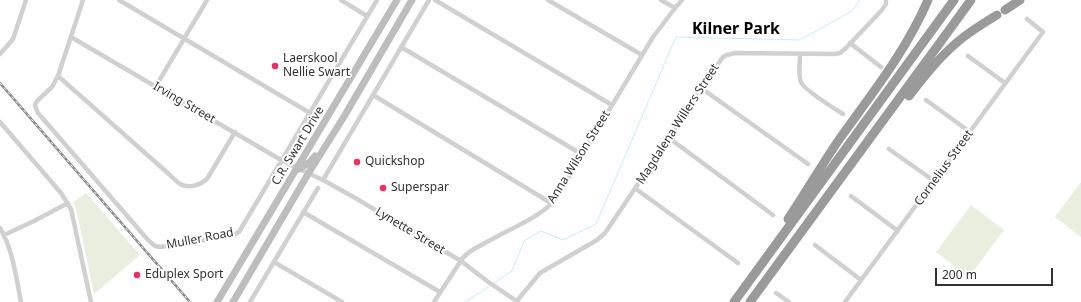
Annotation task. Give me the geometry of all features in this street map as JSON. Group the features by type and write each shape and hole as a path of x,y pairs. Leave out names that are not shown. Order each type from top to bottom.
{"highway":[{"path":"765,260 780,232 815,176 905,45 928,0"},
{"path":"734,302 954,0"},
{"path":"750,302 971,0"},
{"path":"810,221 930,69 955,44 977,27 1020,0"}],"main road":[{"name":"C.R. Swart Drive","path":"233,302 302,171 397,0"},
{"name":"C.R. Swart Drive","path":"217,302 287,185 321,154 412,0"}],"street":[{"path":"0,54 13,38 26,0"},
{"path":"83,0 58,76 170,175 183,185 187,186 197,185 203,182 207,179 235,132"},
{"path":"119,0 310,113"},
{"path":"156,86 207,0"},
{"path":"341,0 367,16"},
{"name":"Muller Road","path":"58,76 52,87 38,99 35,105 38,113 148,240 155,246 160,247 180,245 235,234 242,227 377,0"},
{"path":"323,180 429,0"},
{"path":"435,0 612,105"},
{"path":"548,0 642,55"},
{"path":"661,0 675,8"},
{"name":"Anna Wilson Street","path":"434,302 466,254 543,211 552,203 653,37 682,0"},
{"name":"Magdalena Willers Street","path":"517,302 540,273 601,238 636,189 701,88 721,59 727,54 837,54 843,50 883,9 886,4 886,0"},
{"name":"Cornelius Street","path":"845,302 1005,83 1043,34 1043,31 1027,19"},
{"name":"Irving Street","path":"71,37 302,171"},
{"path":"850,43 881,67"},
{"path":"401,47 582,155"},
{"path":"800,54 801,83 807,89 843,114"},
{"path":"968,56 1005,83"},
{"path":"701,88 808,164"},
{"path":"373,95 552,203"},
{"path":"926,100 970,132"},
{"path":"0,122 58,188 68,203 72,214 91,302"},
{"path":"669,138 773,215"},
{"path":"889,149 934,181"},
{"name":"Lynette Street","path":"302,171 323,180 357,199 461,261 517,302"},
{"path":"250,302 318,188"},
{"path":"636,189 738,263"},
{"path":"851,196 898,231"},
{"path":"4,235 68,203"},
{"path":"303,212 440,292"},
{"path":"0,228 10,252 21,302"},
{"path":"815,245 861,280"},
{"path":"274,262 342,302"},
{"path":"776,293 789,302"}],"green space":[{"path":"1081,182 1081,237 1055,217"},
{"path":"86,193 140,255 94,294 76,208 73,202"},
{"path":"971,205 1004,230 969,277 936,252"}],"waterway":[{"path":"494,283 512,271 524,241 541,231 563,240 596,224 676,37 800,40 852,11 860,0"},
{"path":"465,302 490,286"}],"railway":[{"path":"0,83 190,302"}],"place":[{"name":"Laerskool Nellie Swart","path":"275,66"},
{"name":"Quickshop","path":"357,162"},
{"name":"Superspar","path":"383,188"},
{"name":"Eduplex Sport","path":"137,275"}],"district":[{"name":"Kilner Park","path":"736,29"}]}
